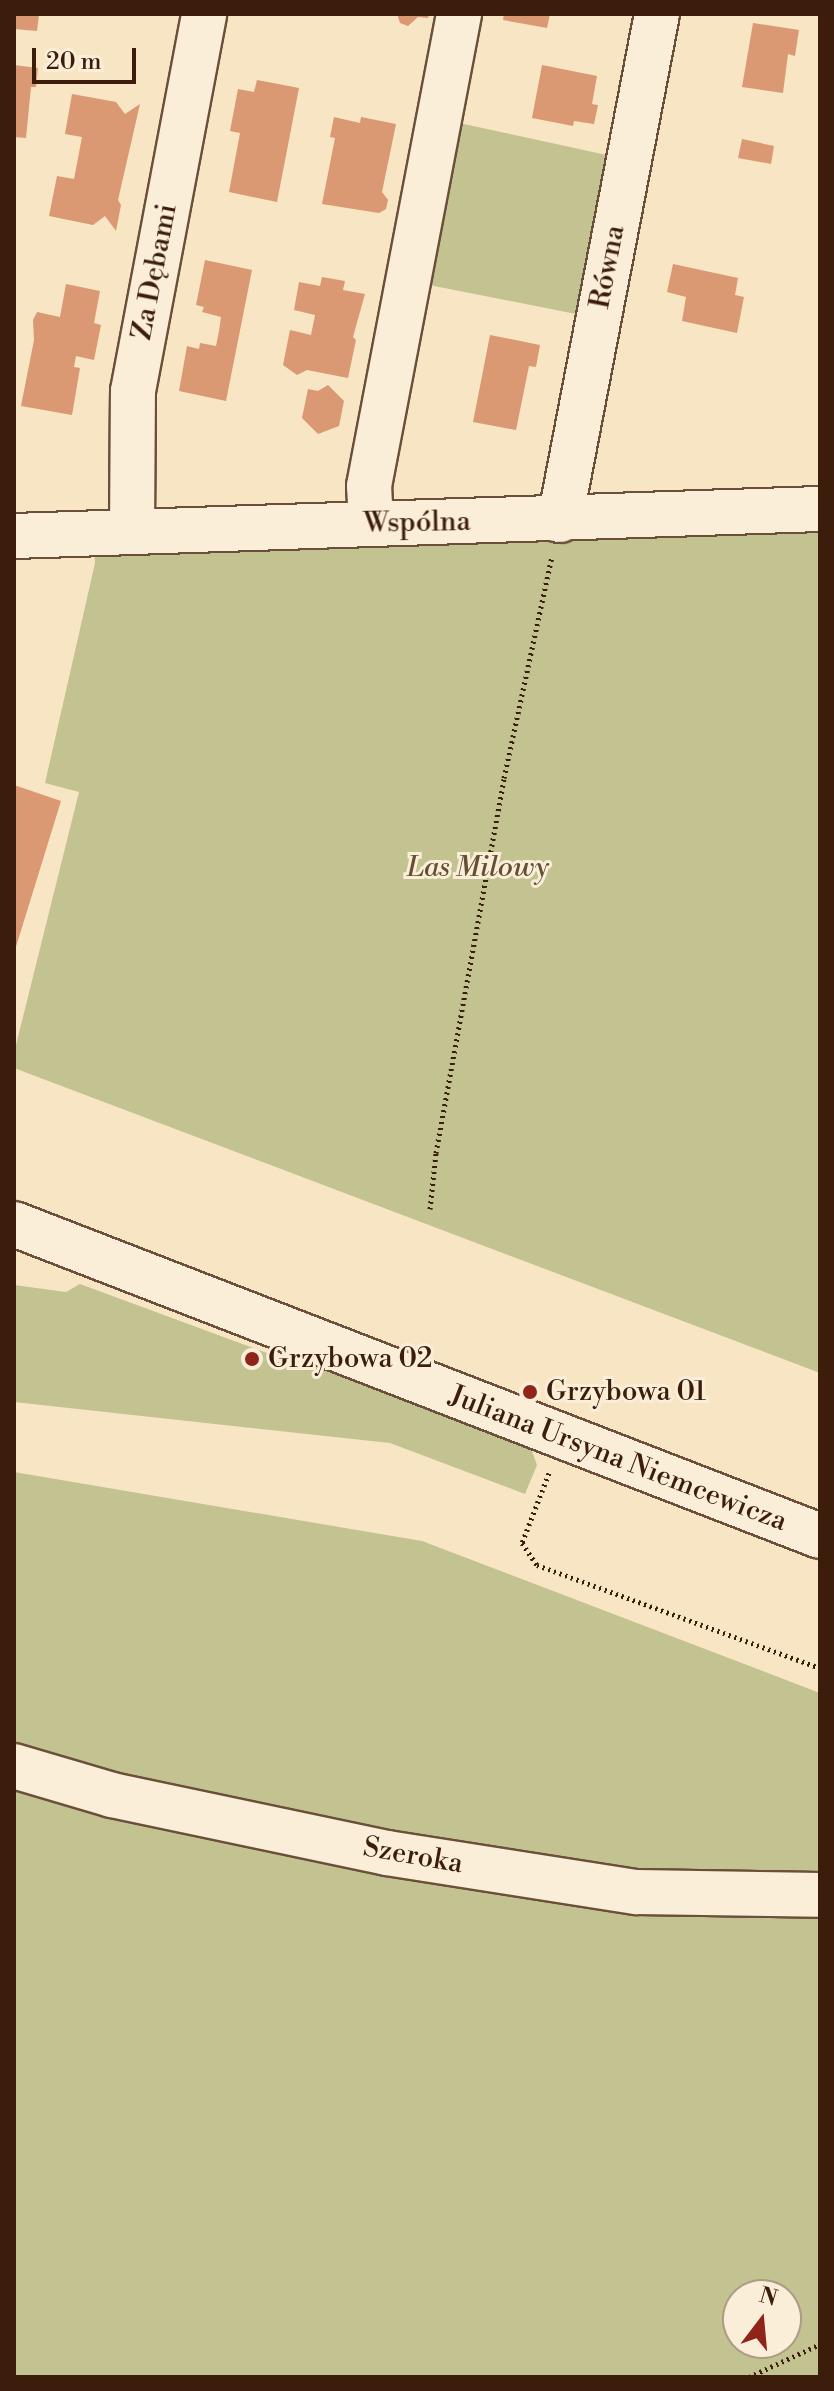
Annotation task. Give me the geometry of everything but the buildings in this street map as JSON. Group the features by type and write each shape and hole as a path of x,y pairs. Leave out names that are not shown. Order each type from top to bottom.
{"street":[{"name":"Za Dębami","path":"132,531 133,391 204,14"},
{"path":"371,523 369,486 459,14"},
{"name":"Równa","path":"560,520 657,14"},
{"name":"Wspólna","path":"14,536 820,509"},
{"name":"Juliana Ursyna Niemcewicza","path":"14,1224 820,1536"},
{"name":"Szeroka","path":"14,1766 112,1795 387,1853 637,1892 820,1895"}],"path":[{"path":"430,1209 436,1153 504,778 560,520"},
{"path":"563,1437 522,1543 537,1565 820,1668"},
{"path":"749,2377 820,2344"}],"green space":[{"path":"450,121 611,156 581,315 419,283"},
{"name":"Las Milowy","path":"820,520 820,1373 14,1068 14,1053 79,792 45,783 95,563 94,544"},
{"path":"80,1284 299,1365 302,1360 529,1443 537,1465 525,1494 390,1443 14,1402 14,1285 66,1292"},
{"path":"14,1472 422,1541 820,1693 820,2377 14,2377"}],"place":[{"name":"Grzybowa 02","path":"252,1359"},
{"name":"Grzybowa 01","path":"530,1392"}]}
